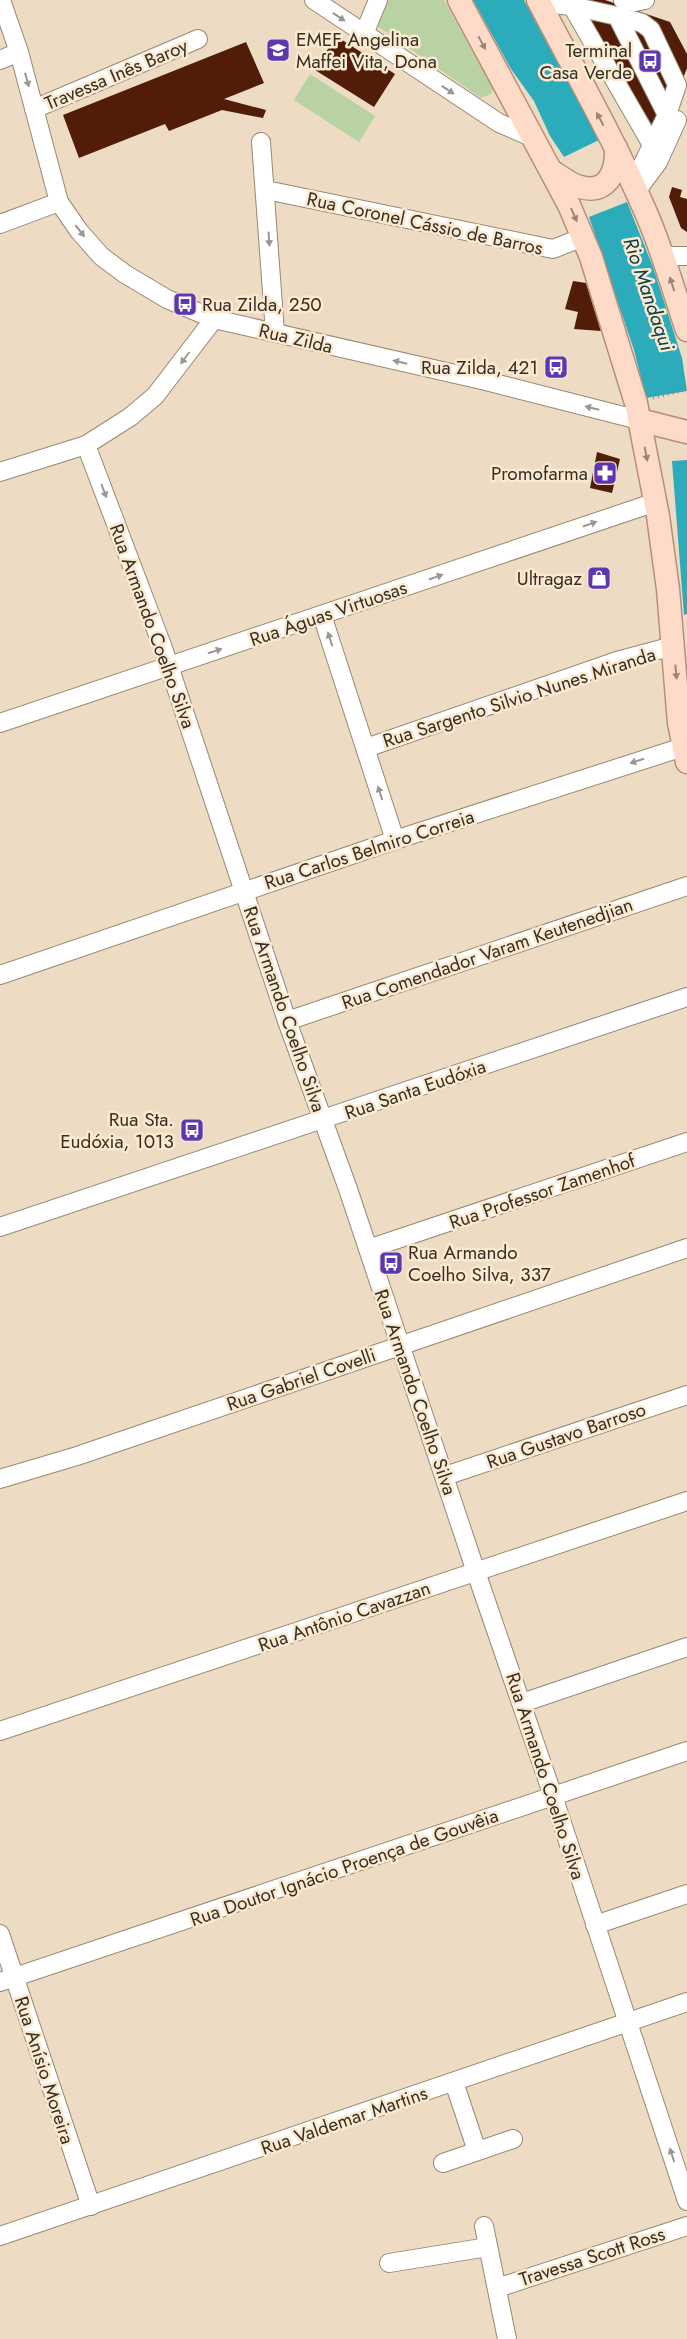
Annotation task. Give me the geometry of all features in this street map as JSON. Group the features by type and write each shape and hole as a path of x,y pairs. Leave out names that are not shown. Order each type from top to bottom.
{"main road":[{"path":"459,0 553,172 583,237 637,411 656,502 668,589 676,599 683,639 680,645 685,754"},
{"path":"538,1 616,156 635,187 662,256 687,330"},
{"path":"553,172 571,183 584,188 594,188 610,180 616,156"},
{"name":"Rua Zilda","path":"637,411 687,432"}],"street":[{"name":"Rua Zilda","path":"1,0 19,52 59,202 79,231 101,256 125,274 167,299 214,319 486,381 637,411"},
{"path":"314,0 499,123 534,138"},
{"path":"364,34 378,0"},
{"path":"538,1 572,6 620,8 645,0"},
{"path":"572,6 652,145"},
{"path":"620,8 667,115 652,145 635,187"},
{"name":"Travessa Inês Baroy","path":"34,109 198,39"},
{"path":"0,60 19,52"},
{"path":"635,187 658,162 687,96"},
{"path":"261,142 275,333"},
{"name":"Rua Coronel Cássio de Barros","path":"266,190 553,249 583,237"},
{"path":"0,224 59,202"},
{"path":"662,256 687,256"},
{"path":"0,472 86,445 144,406 170,377 214,319"},
{"name":"Rua Armando Coelho Silva","path":"86,445 169,666 287,1021 368,1249 522,1703 687,2201"},
{"name":"Rua Águas Virtuosas","path":"0,723 656,502"},
{"path":"322,615 395,840"},
{"name":"Rua Sargento Silvio Nunes Miranda","path":"366,748 617,661 680,645"},
{"name":"Rua Carlos Belmiro Correia","path":"0,974 395,840 685,754"},
{"name":"Rua Comendador Varam Keutenedjian","path":"287,1021 687,886"},
{"name":"Rua Santa Eudóxia","path":"0,1227 687,997"},
{"name":"Rua Professor Zamenhof","path":"368,1249 687,1142"},
{"name":"Rua Gabriel Covelli","path":"0,1479 77,1456 687,1248"},
{"name":"Rua Gustavo Barroso","path":"445,1476 687,1395"},
{"name":"Rua Antônio Cavazzan","path":"0,1731 687,1501"},
{"path":"522,1703 687,1648"},
{"name":"Rua Doutor Ignácio Proença de Gouvêia","path":"7,1980 687,1751"},
{"path":"595,1925 687,1894"},
{"name":"Rua Anísio Moreira","path":"0,1934 7,1980 91,2206"},
{"name":"Rua Valdemar Martins","path":"0,2236 687,2002"},
{"path":"454,2082 477,2151"},
{"path":"444,2163 513,2139"},
{"path":"484,2226 507,2339"},
{"name":"Travessa Scott Ross","path":"497,2288 687,2226"},
{"path":"389,2263 488,2247"}],"path":[{"path":"637,411 687,390"}],"green space":[{"path":"389,0 444,0 493,89 491,94 481,98 377,26"},
{"path":"310,74 375,116 359,142 294,100"}],"water":[{"path":"473,0 524,0 599,140 564,157 550,136 534,101 511,69"},
{"name":"Rio Mandaqui","path":"627,202 653,267 682,358 687,391 646,398 634,350 589,217"},
{"path":"687,460 687,614 684,615 672,461"}],"building":[{"name":"Terminal Casa Verde","path":"577,0 605,0 670,22 687,54 687,68 663,132 654,132"},
{"path":"336,36 395,74 374,107 315,70"},
{"path":"246,42 264,83 224,99 266,110 263,118 222,110 169,131 165,124 79,158 63,115"},
{"path":"672,187 682,190 680,197 687,199 687,232 681,228 669,197"},
{"path":"573,281 586,283 601,331 574,329 578,312 565,309"},
{"name":"Promofarma","path":"597,452 620,459 612,493 590,488"}],"place":[{"name":"EMEF Angelina Maffei Vita, Dona","path":"278,50"},
{"name":"Terminal Casa Verde","path":"650,61"},
{"name":"Rua Zilda, 250","path":"185,304"},
{"name":"Rua Zilda, 421","path":"556,367"},
{"name":"Promofarma","path":"605,473"},
{"name":"Ultragaz","path":"599,578"},
{"name":"Rua Sta. Eudóxia, 1013","path":"192,1130"},
{"name":"Rua Armando Coelho Silva, 337","path":"391,1263"}]}
